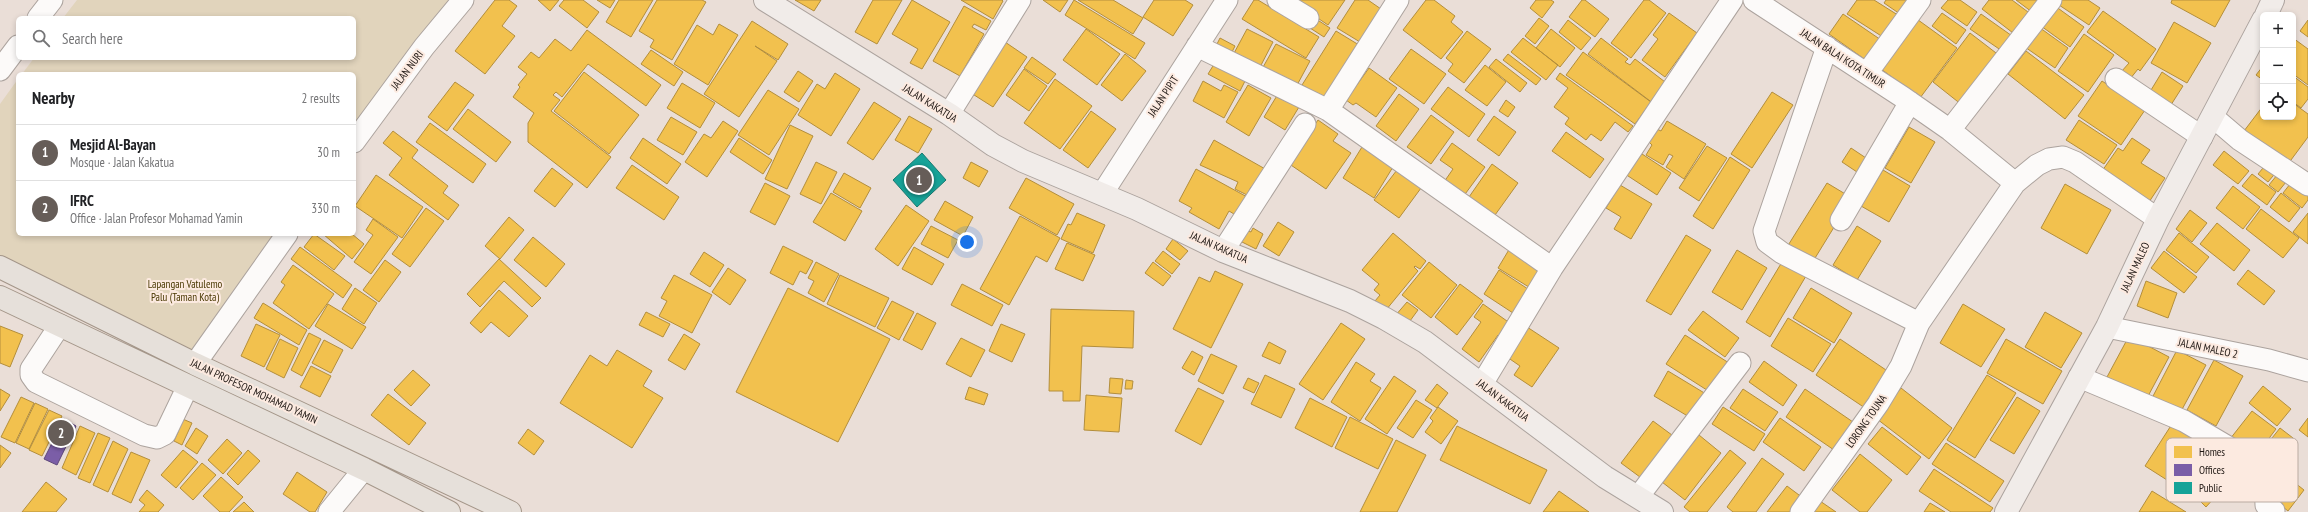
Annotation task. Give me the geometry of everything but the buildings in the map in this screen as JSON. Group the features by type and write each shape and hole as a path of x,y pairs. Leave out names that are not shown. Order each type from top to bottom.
{"main road":[{"name":"JALAN PROFESOR MOHAMAD YAMIN","path":"0,266 195,364 510,512"},
{"path":"0,297 364,469 449,512"},
{"path":"90,340 102,317"}],"street":[{"path":"40,16 52,0"},
{"name":"JALAN NURI","path":"356,139 424,47 463,0"},
{"name":"JALAN KAKATUA","path":"765,0 949,114 993,145 1023,161 1138,209 1224,251 1343,298 1384,318 1425,342 1600,473 1662,512"},
{"path":"949,114 1020,0"},
{"name":"JALAN PIPIT","path":"1102,194 1227,0"},
{"path":"1278,0 1308,18"},
{"path":"1328,110 1398,0"},
{"path":"1482,384 1552,268 1732,0"},
{"name":"JALAN BALAI KOTA TIMUR","path":"1754,0 1867,73 1950,130 2015,184"},
{"path":"1867,73 1920,0"},
{"path":"1950,130 2051,0"},
{"path":"2267,12 2273,0"},
{"name":"JALAN MALEO","path":"2007,511 2107,327 2158,219 2260,26"},
{"path":"1197,46 1328,110 1552,268"},
{"path":"1827,47 1764,231 1766,239 1772,246 1782,253 1920,323"},
{"path":"0,70 16,49"},
{"path":"2116,78 2202,137"},
{"path":"1841,220 1910,102"},
{"path":"2212,117 2240,140 2308,185"},
{"path":"1224,251 1305,124"},
{"name":"LORONG TOUNA","path":"1801,512 1886,393 1901,366 1920,323 2015,184 2037,165 2049,159 2063,157 2075,162 2158,219"},
{"path":"195,364 287,236"},
{"path":"60,325 31,368 30,375 36,382 144,434 157,438 165,434 188,386"},
{"name":"JALAN MALEO 2","path":"2107,327 2269,360 2308,371"},
{"path":"1638,497 1740,363"},
{"path":"2079,377 2184,421 2213,438"},
{"path":"329,512 364,469"},
{"path":"2266,502 2266,505 2274,511"}],"green space":[{"path":"77,0 470,0 356,150 356,72 24,72 32,60 356,60 356,16 65,16"},
{"name":"Lapangan Vatulemo Palu (Taman Kota)","path":"16,82 16,236 294,236 203,362 0,262 0,104"}],"place":[{"name":"Mesjid Al-Bayan","path":"919,180"},
{"name":"IFRC","path":"61,433"}]}
